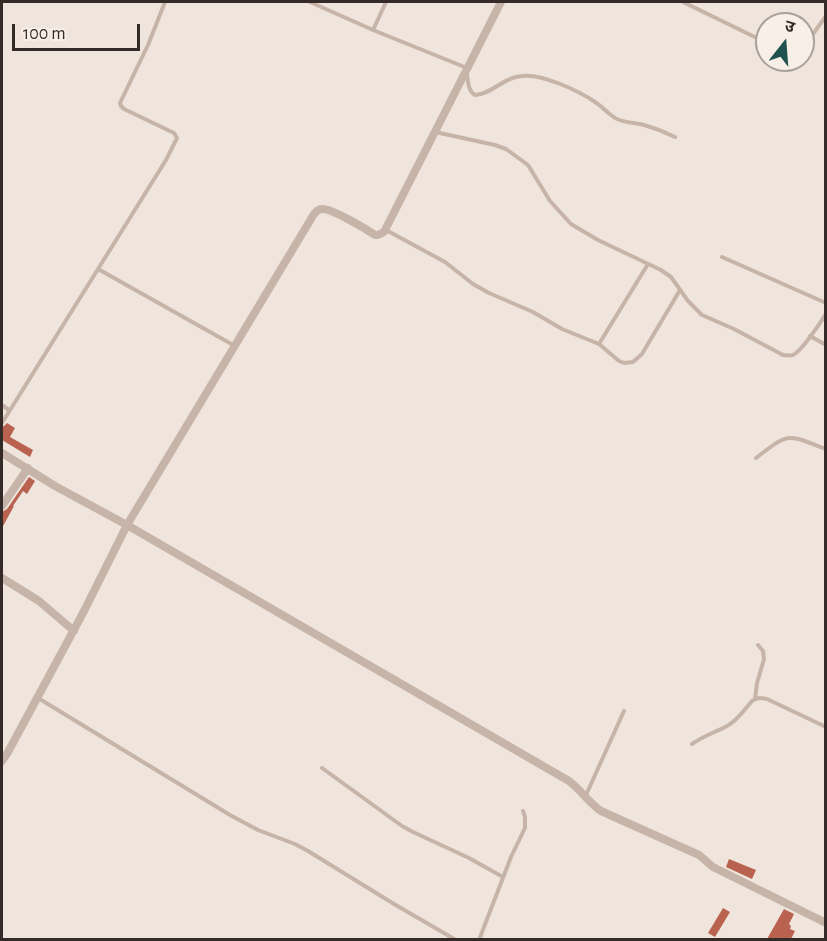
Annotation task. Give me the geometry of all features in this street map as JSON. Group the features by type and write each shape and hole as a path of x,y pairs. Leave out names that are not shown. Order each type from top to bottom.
{"street":[{"path":"2,761 74,631 127,525 314,214 322,209 330,211 375,235 381,235 501,2"},
{"path":"2,453 55,486 127,525 570,781 594,807 601,811 699,855 713,867 825,923"},
{"path":"2,506 28,468"},
{"path":"2,578 39,601 74,631"}],"lane":[{"path":"2,423 166,160 177,138 174,133 124,109 120,103 148,45 165,2"},
{"path":"310,2 466,69 470,89 475,95 485,93 509,79 522,75 534,77 548,80 584,95 615,118 654,128 675,137"},
{"path":"373,30 386,2"},
{"path":"683,2 755,37"},
{"path":"815,31 825,16"},
{"path":"434,132 506,149 528,165 550,201 572,224 598,240 671,277 702,315 783,355 792,356 825,314"},
{"path":"385,230 445,262 489,293 532,312 562,329 599,344 619,361 628,363 638,359 680,289"},
{"path":"722,257 825,303"},
{"path":"599,344 648,264"},
{"path":"98,269 235,346"},
{"path":"810,336 825,345"},
{"path":"2,405 9,410"},
{"path":"756,458 787,437 825,449"},
{"path":"692,744 702,736 733,722 755,699 764,659 763,651 758,645"},
{"path":"38,698 230,815 258,830 308,850 394,904 456,939"},
{"path":"755,699 767,699 825,727"},
{"path":"585,796 624,711"},
{"path":"322,768 408,829 469,858 503,878"},
{"path":"479,939 525,828 523,811"}],"building":[{"path":"7,423 15,428 10,437 33,450 30,457 2,440 2,427"},
{"path":"29,477 35,481 27,494 23,491 2,528 2,512 7,509"},
{"path":"729,859 756,870 752,879 726,867"},
{"path":"723,908 730,912 715,937 708,933"},
{"path":"784,909 794,914 789,924 790,929 795,931 791,939 767,939"}]}
